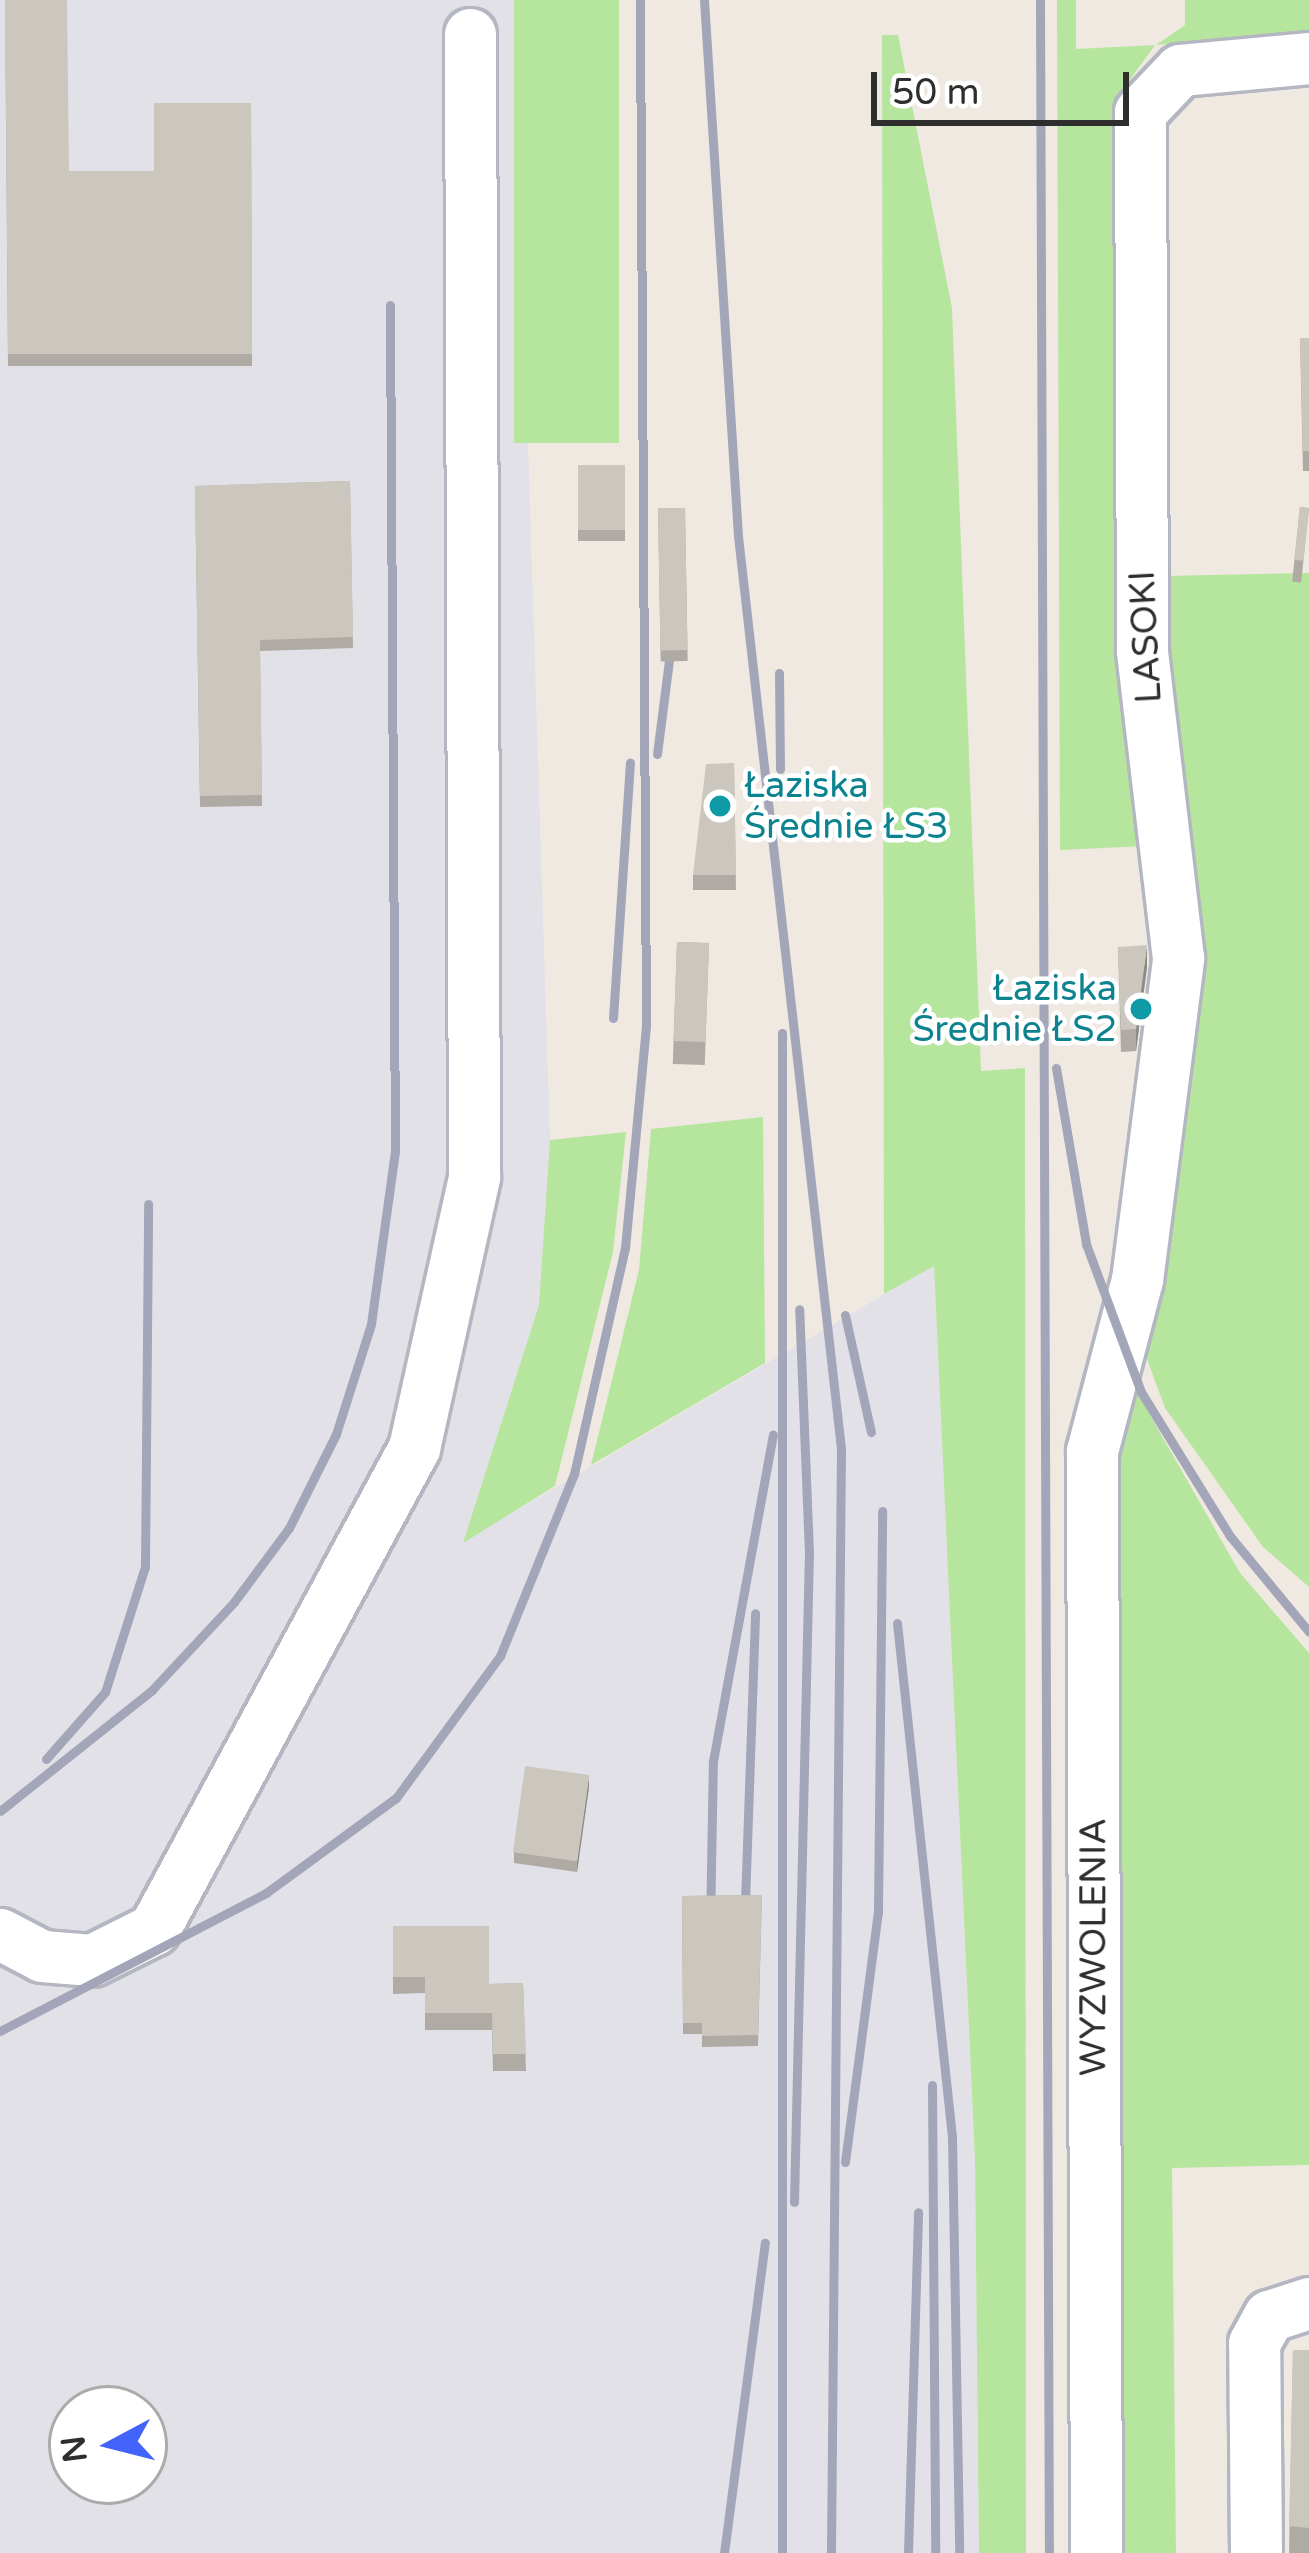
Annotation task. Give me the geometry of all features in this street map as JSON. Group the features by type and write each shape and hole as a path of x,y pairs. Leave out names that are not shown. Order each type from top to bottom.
{"street":[{"path":"0,1934 41,1956 92,1960 154,1929 414,1448 474,1178 470,34"},
{"name":"LASOKI","path":"1122,1346 1171,1079 1178,958 1142,650 1140,112 1180,70 1309,58"},
{"name":"WYZWOLENIA","path":"1096,2553 1092,1450 1096,1402 1122,1346"},
{"path":"1256,2553 1254,2343 1269,2316 1309,2303"}],"shaded area":[{"path":"0,0 514,0 550,1140 539,1305 464,1541 934,1265 975,2160 979,2553 0,2553"}],"green space":[{"path":"514,0 619,0 619,443 514,443"},
{"path":"1057,0 1076,0 1076,49 1155,45 1129,81 1120,120 1146,846 1060,850"},
{"path":"1185,0 1309,0 1309,33 1156,45 1185,25"},
{"path":"882,35 898,35 952,308 981,1071 1025,1068 1026,2553 979,2553 975,2160 934,1266 884,1294"},
{"path":"1309,573 1309,1587 1263,1547 1165,1408 1140,1340 1198,973 1164,576"},
{"path":"763,1117 765,1363 591,1465 639,1270 651,1129"},
{"path":"626,1132 613,1252 555,1486 463,1543 539,1305 550,1140"},
{"path":"1127,1375 1240,1573 1309,1653 1309,2165 1172,2168 1176,2553 1111,2553 1105,1545"}],"building":[{"path":"5,0 67,0 69,171 154,171 154,103 251,103 252,354 8,354"},
{"path":"1300,338 1309,338 1309,451 1303,451"},
{"path":"578,465 625,465 625,530 578,530"},
{"path":"350,481 353,637 260,640 262,795 200,796 195,486"},
{"path":"1300,507 1309,508 1303,561 1294,560"},
{"path":"658,508 685,508 687,650 660,650"},
{"path":"734,763 736,875 693,875 706,764"},
{"path":"677,942 709,943 706,1042 674,1041"},
{"path":"1147,945 1136,1029 1121,1030 1118,947"},
{"path":"525,1766 589,1775 577,1861 513,1852"},
{"path":"762,1895 758,2035 702,2036 702,2023 683,2023 682,1896"},
{"path":"393,1926 489,1926 489,1984 523,1983 526,2054 493,2054 492,2013 425,2013 425,1977 393,1977"},
{"path":"1293,2350 1309,2350 1309,2528 1289,2526"}],"railway":[{"path":"0,2031 266,1893 396,1798 500,1656 574,1474 625,1248 646,1026 640,0"},
{"path":"704,0 738,536 841,1449 831,2553"},
{"path":"1040,0 1049,2553"},
{"path":"0,1811 152,1690 234,1602 289,1528 336,1434 371,1324 395,1152 390,305"},
{"path":"657,754 673,629"},
{"path":"779,673 780,769"},
{"path":"613,1018 630,763"},
{"path":"782,1033 782,2553"},
{"path":"1056,1068 1086,1244 1141,1392 1230,1536 1309,1632"},
{"path":"46,1759 105,1692 145,1567 148,1204"},
{"path":"794,2202 809,1553 799,1309"},
{"path":"845,1315 871,1432"},
{"path":"710,1927 713,1761 773,1434"},
{"path":"845,2162 878,1912 882,1511"},
{"path":"744,1931 755,1613"},
{"path":"897,1623 952,2137 959,2553"},
{"path":"932,2085 935,2553"},
{"path":"908,2553 918,2212"},
{"path":"724,2553 765,2243"}],"place":[{"name":"Łaziska Średnie ŁS3","path":"720,806"},
{"name":"Łaziska Średnie ŁS2","path":"1141,1009"}]}
